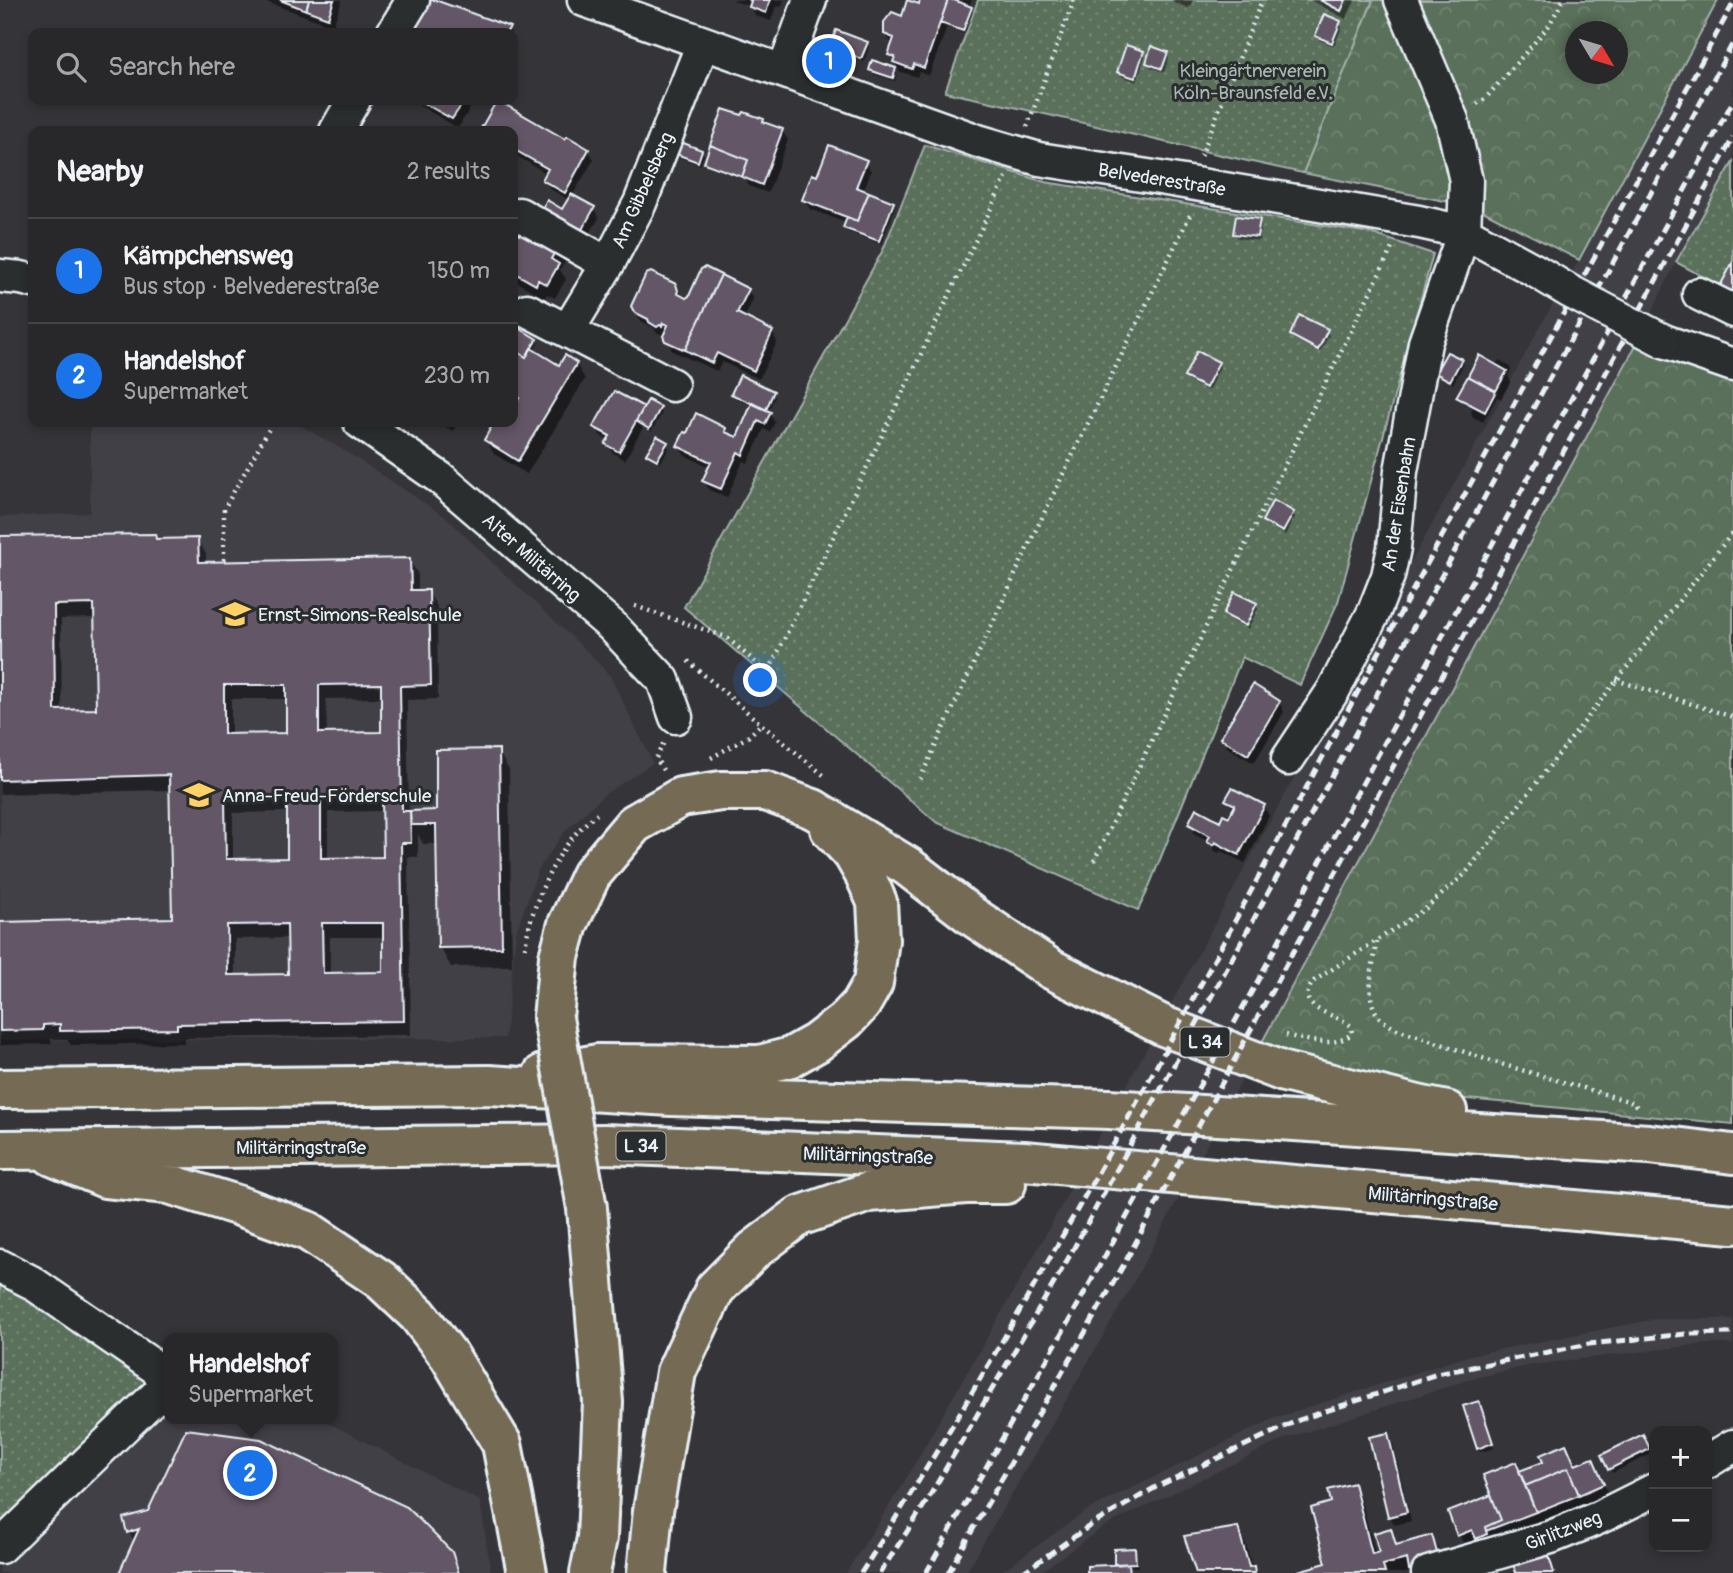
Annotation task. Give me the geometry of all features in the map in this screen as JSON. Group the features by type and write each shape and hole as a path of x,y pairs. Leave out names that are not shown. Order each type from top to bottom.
{"main road":[{"name":"L 34","path":"590,1573 597,1538 603,1402 587,1208 553,1018 559,957 568,924 591,874 634,824 681,797 721,791 765,791 823,796 972,916 1051,969 1166,1027 1284,1072 1409,1103 1649,1144 1733,1154"},
{"name":"L 34","path":"489,1085 598,1064 760,1065 790,1057 816,1043 846,1020 861,1004 873,983 879,940 877,902 823,796"},
{"name":"L 34","path":"0,1089 489,1085 671,1096 1109,1109 1649,1144"},
{"name":"Militärringstraße","path":"17,1149 604,1144 1024,1161 1733,1224"},
{"name":"L 34","path":"17,1149 105,1178 169,1184 237,1205 308,1231 381,1280 418,1315 450,1357 502,1444 527,1573"},
{"name":"L 34","path":"647,1573 653,1511 676,1372 715,1289 754,1250 799,1216 869,1192 966,1184 1247,1181"}],"street":[{"path":"396,28 413,0"},
{"name":"Belvederestraße","path":"584,0 978,141 1039,159 1198,184 1464,232 1664,341 1733,365"},
{"path":"784,71 810,0"},
{"name":"An der Eisenbahn","path":"1288,760 1333,691 1373,614 1388,576 1394,548 1401,471 1425,343 1464,232 1466,181 1452,120 1401,0"},
{"name":"Am Gibbelsberg","path":"568,330 608,264 640,203 703,43"},
{"path":"339,126 351,105"},
{"path":"519,214 608,264"},
{"path":"0,276 28,280"},
{"path":"1699,294 1733,311"},
{"path":"527,310 672,385"},
{"name":"Alter Militärring","path":"366,427 440,478 612,626 663,680 676,717"},
{"path":"0,1266 31,1282 159,1370 163,1382"},
{"path":"0,1547 163,1390"},
{"path":"1712,1459 1733,1446"},
{"name":"Girlitzweg","path":"1428,1573 1551,1537 1598,1518 1649,1492"}],"path":[{"path":"612,626 631,604 726,637 768,673 1018,153 1074,0"},
{"path":"920,779 1198,184 1262,0"},
{"path":"1452,120 1485,99 1548,27 1563,0"},
{"path":"1094,861 1238,560 1406,220"},
{"path":"223,560 224,509 271,427"},
{"path":"1277,1032 1335,1042 1346,1039 1352,1033 1351,1026 1345,1021 1311,1004 1307,997 1308,988 1314,981 1425,909 1465,874 1733,532"},
{"path":"678,652 761,724 823,796"},
{"path":"1616,680 1733,717"},
{"path":"1378,941 1371,976 1371,993 1376,1013 1384,1021 1394,1028 1494,1062 1635,1103 1649,1144"}],"shaded area":[{"path":"1718,0 1733,0 1733,162 1676,262 1637,343 1125,1298 966,1573 846,1573 903,1484 1035,1254 1579,260"},
{"path":"90,427 304,427 447,518 610,676 653,763 605,794 565,831 538,870 516,932 505,1038 0,1040 0,517 90,513"},
{"path":"1656,1319 1733,1319 1733,1344 1704,1344 1531,1365 1471,1379 1284,1439 1103,1527 1039,1573 999,1573 1089,1509 1275,1418 1471,1355"},
{"path":"163,1403 163,1424 331,1424 480,1501 491,1573 0,1573 0,1566 49,1511"}],"green space":[{"name":"Kleingärtnerverein Köln-Braunsfeld e.V.","path":"978,0 1373,0 1303,173 945,92"},
{"path":"1373,0 1718,0 1579,260 1475,207 1303,173"},
{"path":"925,145 1045,182 1370,233 1433,254 1338,602 1300,685 1242,657 1138,910 936,822 684,607 883,250"},
{"path":"1733,162 1733,262 1720,286 1676,262"},
{"path":"1637,343 1733,378 1733,1124 1445,1097 1261,1044"},
{"path":"0,1267 154,1374 0,1532"}],"building":[{"path":"280,0 309,0 306,10"},
{"path":"309,0 334,0 328,18 306,10"},
{"path":"420,0 435,0 510,27 509,28 405,28"},
{"path":"749,0 770,0 766,13 749,7"},
{"path":"907,0 919,4 920,0 948,0 924,68 914,64 912,69 893,62 895,57 888,55 894,38 884,34 884,22 892,12 902,16"},
{"path":"948,0 972,7 963,31 940,23"},
{"path":"1320,0 1346,0 1341,11"},
{"path":"1324,14 1341,21 1332,43 1315,36"},
{"path":"836,30 868,42 861,59 830,47"},
{"path":"1126,45 1144,51 1135,78 1117,72"},
{"path":"1151,46 1168,52 1162,69 1146,63"},
{"path":"872,60 896,68 893,78 869,70"},
{"path":"427,105 462,105 452,119"},
{"path":"494,105 506,105 565,139 567,136 589,149 565,193 542,180 548,169 518,152 518,126 482,126"},
{"path":"723,109 742,115 744,112 783,129 762,185 742,177 748,160 710,145"},
{"path":"678,141 702,150 698,162 673,153"},
{"path":"710,145 748,160 742,177 704,163"},
{"path":"829,145 867,160 856,187 869,192 857,221 802,200 812,174 817,176"},
{"path":"869,192 894,202 879,241 843,228 847,217 857,221"},
{"path":"571,194 595,207 577,238 538,215 547,200 562,209"},
{"path":"1236,216 1260,219 1257,237 1233,234"},
{"path":"518,223 558,246 551,259 559,264 547,285 538,280 536,285 518,275"},
{"path":"1733,262 1733,293 1720,286"},
{"path":"705,267 721,275 685,350 665,341 663,336 668,325 663,323 657,327 634,312 631,306 646,274 651,272 676,284 677,293 686,298 701,269"},
{"path":"721,275 749,289 737,313 773,331 754,371 717,353 712,363 685,350"},
{"path":"1299,315 1328,329 1318,350 1290,335"},
{"path":"518,330 537,339 526,357 518,352"},
{"path":"531,348 559,365 565,355 577,363 518,461 484,440 491,427 518,427 518,352 526,357"},
{"path":"1197,351 1219,362 1206,388 1184,377"},
{"path":"1447,352 1462,359 1450,381 1435,373"},
{"path":"1479,355 1507,371 1496,391 1468,376"},
{"path":"740,375 774,391 766,410 731,394"},
{"path":"1468,376 1496,391 1485,412 1456,397"},
{"path":"614,391 644,407 619,452 605,444 610,436 593,427"},
{"path":"648,400 661,407 649,429 636,421"},
{"path":"752,403 771,412 765,424 758,421 743,455 738,452 721,489 702,481 711,462 677,446 684,432 687,433 696,413 726,428 725,432 737,437"},
{"path":"657,436 668,442 657,460 646,454"},
{"path":"1273,500 1294,512 1283,532 1262,521"},
{"path":"155,534 156,539 198,538 199,562 410,558 411,590 429,590 431,685 400,686 402,811 410,811 411,843 401,843 404,1021 177,1024 177,1029 60,1031 60,1024 43,1025 43,1030 0,1031 0,922 172,918 169,775 0,780 0,536","holes":["94,604 96,709 55,710 54,605","381,684 381,732 319,733 319,685","224,685 286,685 286,733 224,734","382,797 383,857 321,858 321,798","287,798 287,858 226,859 225,799","322,923 383,923 383,972 323,973","287,924 288,974 228,975 227,925"]},
{"path":"1234,592 1257,603 1246,626 1223,614"},
{"path":"1253,684 1280,701 1248,755 1220,738"},
{"path":"499,749 502,947 438,948 436,825 411,825 410,811 436,810 436,750"},
{"path":"1232,788 1265,805 1239,855 1215,842 1214,845 1207,841 1210,836 1188,824 1196,808 1220,821 1223,814 1229,817 1235,805 1225,800"},
{"path":"1479,1401 1493,1443 1477,1449 1463,1406"},
{"path":"186,1429 261,1439 407,1507 452,1552 459,1573 119,1573 139,1529 127,1533 123,1518 148,1511"},
{"path":"1388,1433 1407,1512 1388,1517 1369,1437"},
{"path":"1643,1434 1649,1447 1649,1450 1608,1470 1601,1455"},
{"path":"1566,1444 1575,1465 1593,1458 1604,1484 1579,1495 1568,1468 1525,1486 1519,1471 1543,1462 1540,1455"},
{"path":"1516,1462 1536,1512 1486,1531 1485,1527 1501,1520 1483,1475"},
{"path":"1568,1468 1579,1495 1536,1512 1525,1486"},
{"path":"1354,1483 1372,1554 1379,1552 1374,1533 1391,1528 1396,1545 1432,1535 1440,1563 1409,1570 1407,1559 1383,1565 1385,1573 1298,1573 1326,1563 1311,1508 1331,1502 1328,1490"},
{"path":"1491,1495 1501,1520 1485,1527 1487,1534 1476,1539 1472,1530 1457,1536 1448,1512"},
{"path":"1238,1527 1249,1567 1254,1566 1255,1573 1196,1573 1184,1536"},
{"path":"1135,1548 1136,1563 1114,1564 1114,1549"},
{"path":"1548,1553 1554,1573 1516,1573 1513,1564"},
{"path":"1129,1564 1130,1573 1087,1573 1087,1566"}],"railway":[{"path":"861,1573 985,1371 1102,1166 1733,4"},
{"path":"880,1573 925,1504 1064,1266 1733,43"},
{"path":"926,1573 1262,973 1733,101"},
{"path":"948,1573 1123,1266 1733,138"},
{"path":"1022,1573 1091,1525 1156,1487 1299,1420 1437,1374 1589,1344 1686,1334 1733,1333"}],"place":[{"name":"Kämpchensweg","path":"829,61"},
{"name":"Ernst-Simons-Realschule","path":"235,614"},
{"name":"Anna-Freud-Förderschule","path":"199,795"},
{"name":"Handelshof","path":"250,1473"}]}
